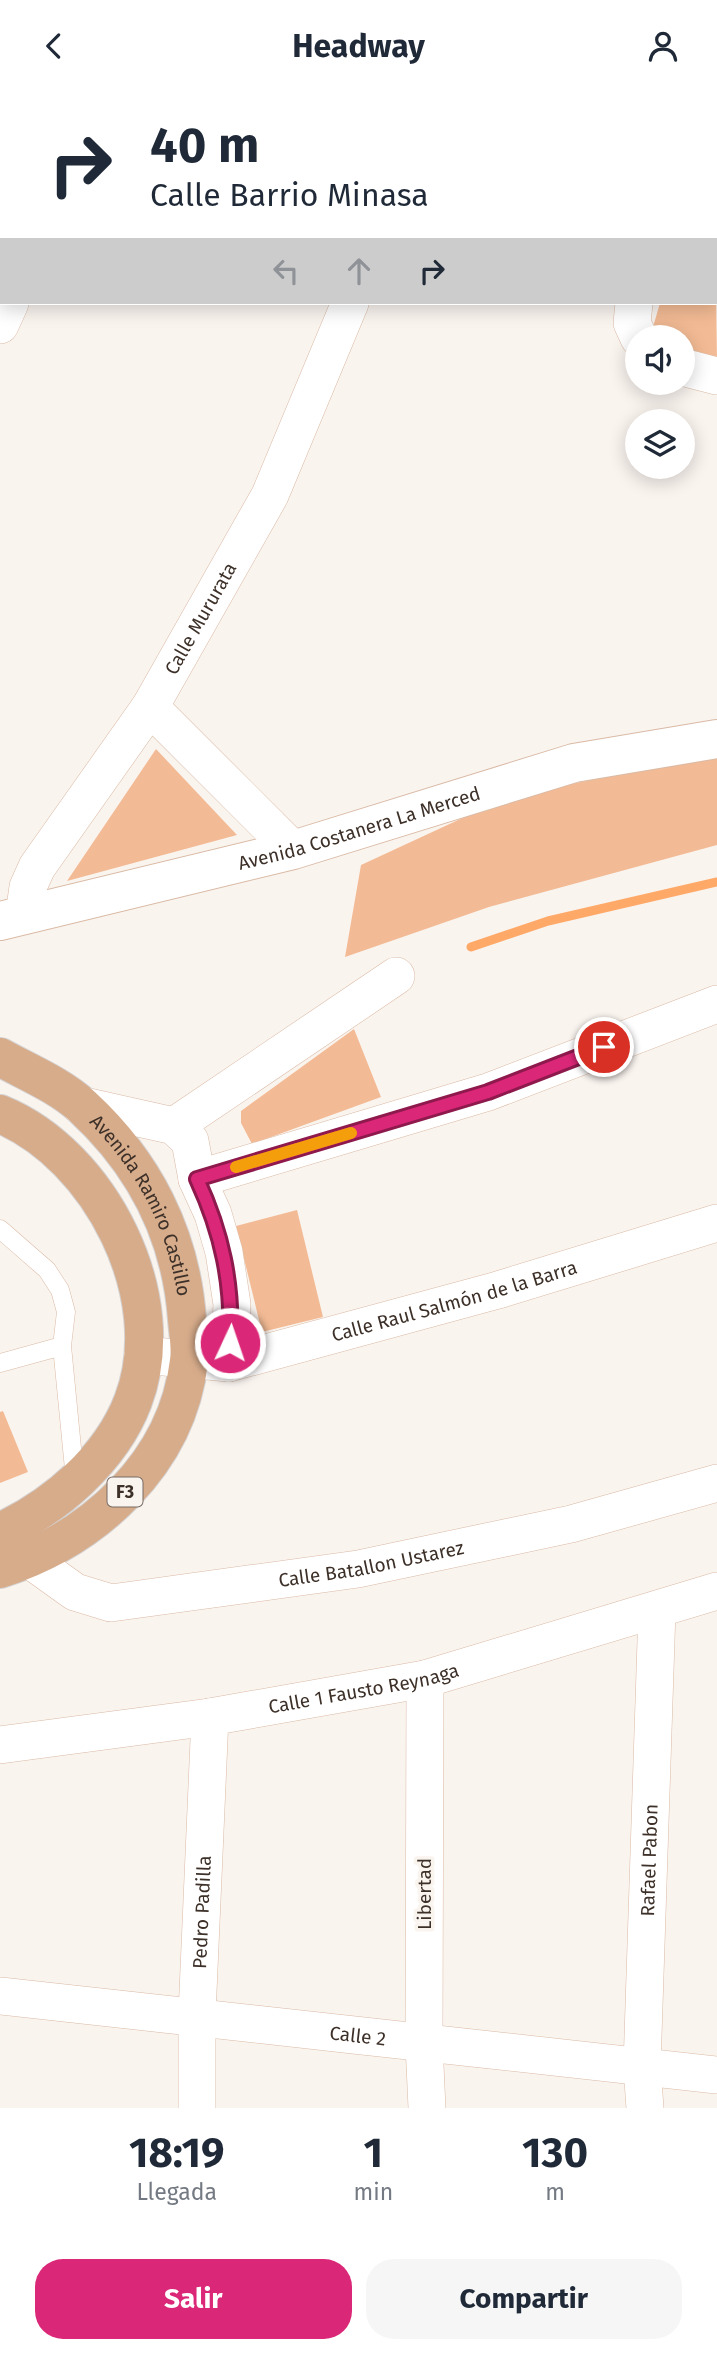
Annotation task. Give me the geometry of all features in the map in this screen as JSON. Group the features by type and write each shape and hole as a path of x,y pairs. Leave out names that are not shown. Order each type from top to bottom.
{"main road":[{"name":"Avenida Costanera La Merced","path":"12,918 293,850 574,764 717,739"},
{"name":"Avenida Ramiro Castillo","path":"0,1058 46,1082 80,1105 117,1143 163,1213 179,1263 185,1296 190,1361 173,1421 146,1468 103,1514 83,1531 15,1564"},
{"name":"Avenida Ramiro Castillo","path":"0,1114 34,1133 78,1170 105,1205 126,1249 140,1291 143,1355 134,1401 109,1444 75,1483 55,1500 7,1528"},
{"path":"75,1483 103,1514"}],"street":[{"path":"0,325 9,305"},
{"name":"Calle Mururata","path":"12,918 37,867 150,708 270,495 349,305"},
{"path":"695,370 717,376"},
{"path":"150,708 293,850"},
{"path":"174,1126 396,976"},
{"path":"197,1179 488,1092 717,1005"},
{"path":"80,1105 174,1126 190,1141 197,1179 214,1214 224,1252 232,1304 229,1363"},
{"name":"Calle Raul Salmón de la Barra","path":"143,1355 229,1363 498,1290 717,1223"},
{"name":"Calle Batallon Ustarez","path":"15,1564 75,1592 111,1603 358,1569 571,1524 717,1483"},
{"path":"7,1528 15,1564"},
{"name":"Calle 1 Fausto Reynaga","path":"0,1745 210,1717 425,1679 717,1591"},
{"name":"Rafael Pabon","path":"645,2108 642,2067 657,1610"},
{"name":"Libertad","path":"425,1679 424,2044 427,2108"},
{"name":"Pedro Padilla","path":"197,2108 197,2015 210,1717"},
{"name":"Calle 2","path":"0,1996 197,2015 424,2044 717,2075"}],"lane":[{"path":"0,1229 47,1270 60,1290 66,1312 62,1346 75,1483"},
{"path":"0,1363 62,1346"}],"shaded area":[{"path":"659,305 716,305 717,361 695,355 695,325 654,325"},
{"path":"156,749 237,835 67,881"},
{"path":"717,755 717,845 489,907 345,957 361,865 510,796"},
{"path":"354,1029 381,1097 252,1144 241,1123 241,1111"},
{"path":"297,1210 323,1317 262,1332 236,1226"},
{"path":"3,1411 28,1472 0,1483 0,1412"}],"waterway":[{"path":"471,947 548,921 717,882"}],"slow traffic":[{"path":"236,1167 351,1133"}],"route":[{"path":"230,1343 232,1304 224,1252 214,1214 197,1179 488,1092 604,1047"}]}
